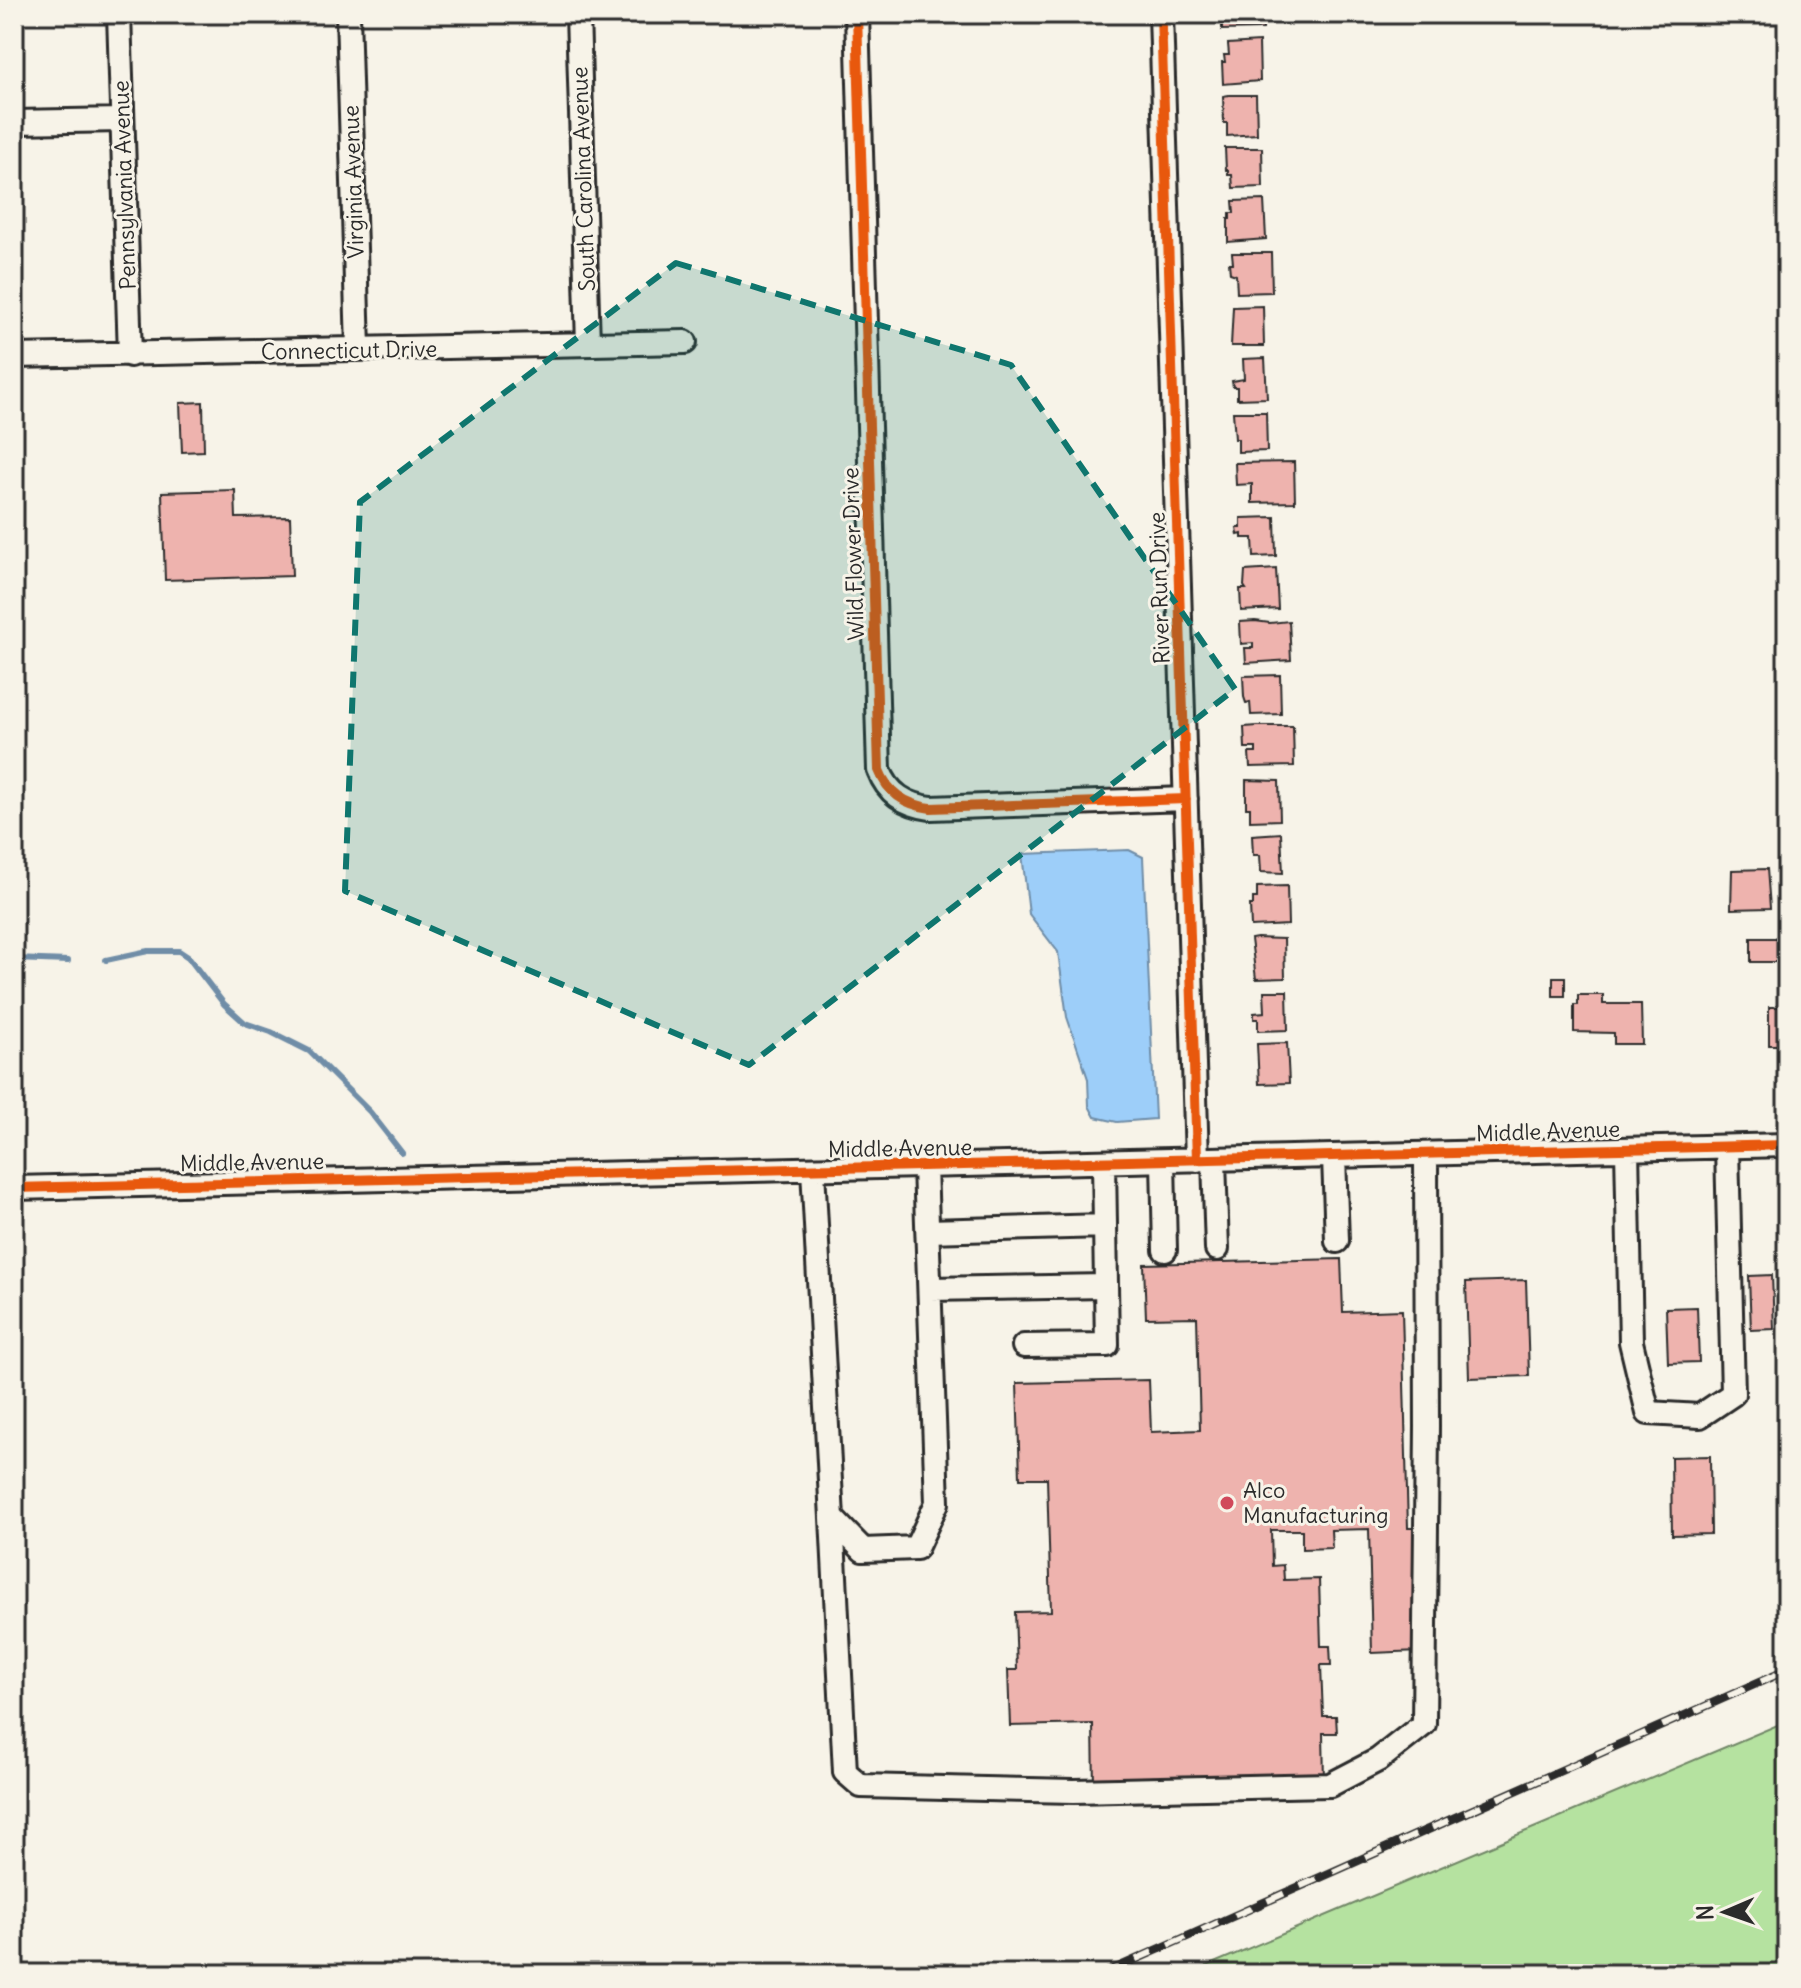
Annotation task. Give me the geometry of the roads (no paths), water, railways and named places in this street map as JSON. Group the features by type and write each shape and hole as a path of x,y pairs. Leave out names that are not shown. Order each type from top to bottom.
{"street":[{"name":"Pennsylvania Avenue","path":"119,14 130,355"},
{"name":"Virginia Avenue","path":"348,14 358,349"},
{"name":"South Carolina Avenue","path":"578,14 588,344"},
{"name":"Wild Flower Drive","path":"857,14 879,770 895,795 904,801 931,808 1186,799"},
{"name":"River Run Drive","path":"1161,14 1186,799 1206,1160 1217,1249"},
{"path":"14,122 122,120"},
{"name":"Connecticut Drive","path":"14,356 685,342"},
{"name":"Middle Avenue","path":"14,1188 1787,1145"},
{"path":"1627,1149 1631,1342 1648,1413 1700,1416 1733,1394 1727,1147"},
{"path":"813,1170 845,1772 861,1786 1074,1791 1330,1785 1378,1760 1424,1724 1426,1155"},
{"path":"1334,1157 1337,1241"},
{"path":"1163,1161 1165,1250"},
{"path":"1024,1346 1107,1345 1104,1163"},
{"path":"832,1518 863,1550 916,1548 937,1503 925,1167"},
{"path":"928,1231 1104,1226"},
{"path":"930,1289 1106,1286"}],"water":[{"path":"1129,850 1143,857 1155,1119 1117,1122 1095,1117 1089,1106 1088,1079 1067,1017 1058,952 1029,914 1022,854"}],"waterway":[{"path":"106,960 148,951 179,951 188,957 224,1004 245,1023 309,1051 370,1112 402,1153"},
{"path":"14,959 68,961"}],"railway":[{"path":"1103,1974 1787,1670"}],"place":[{"name":"Alco Manufacturing","path":"1227,1503"}]}
